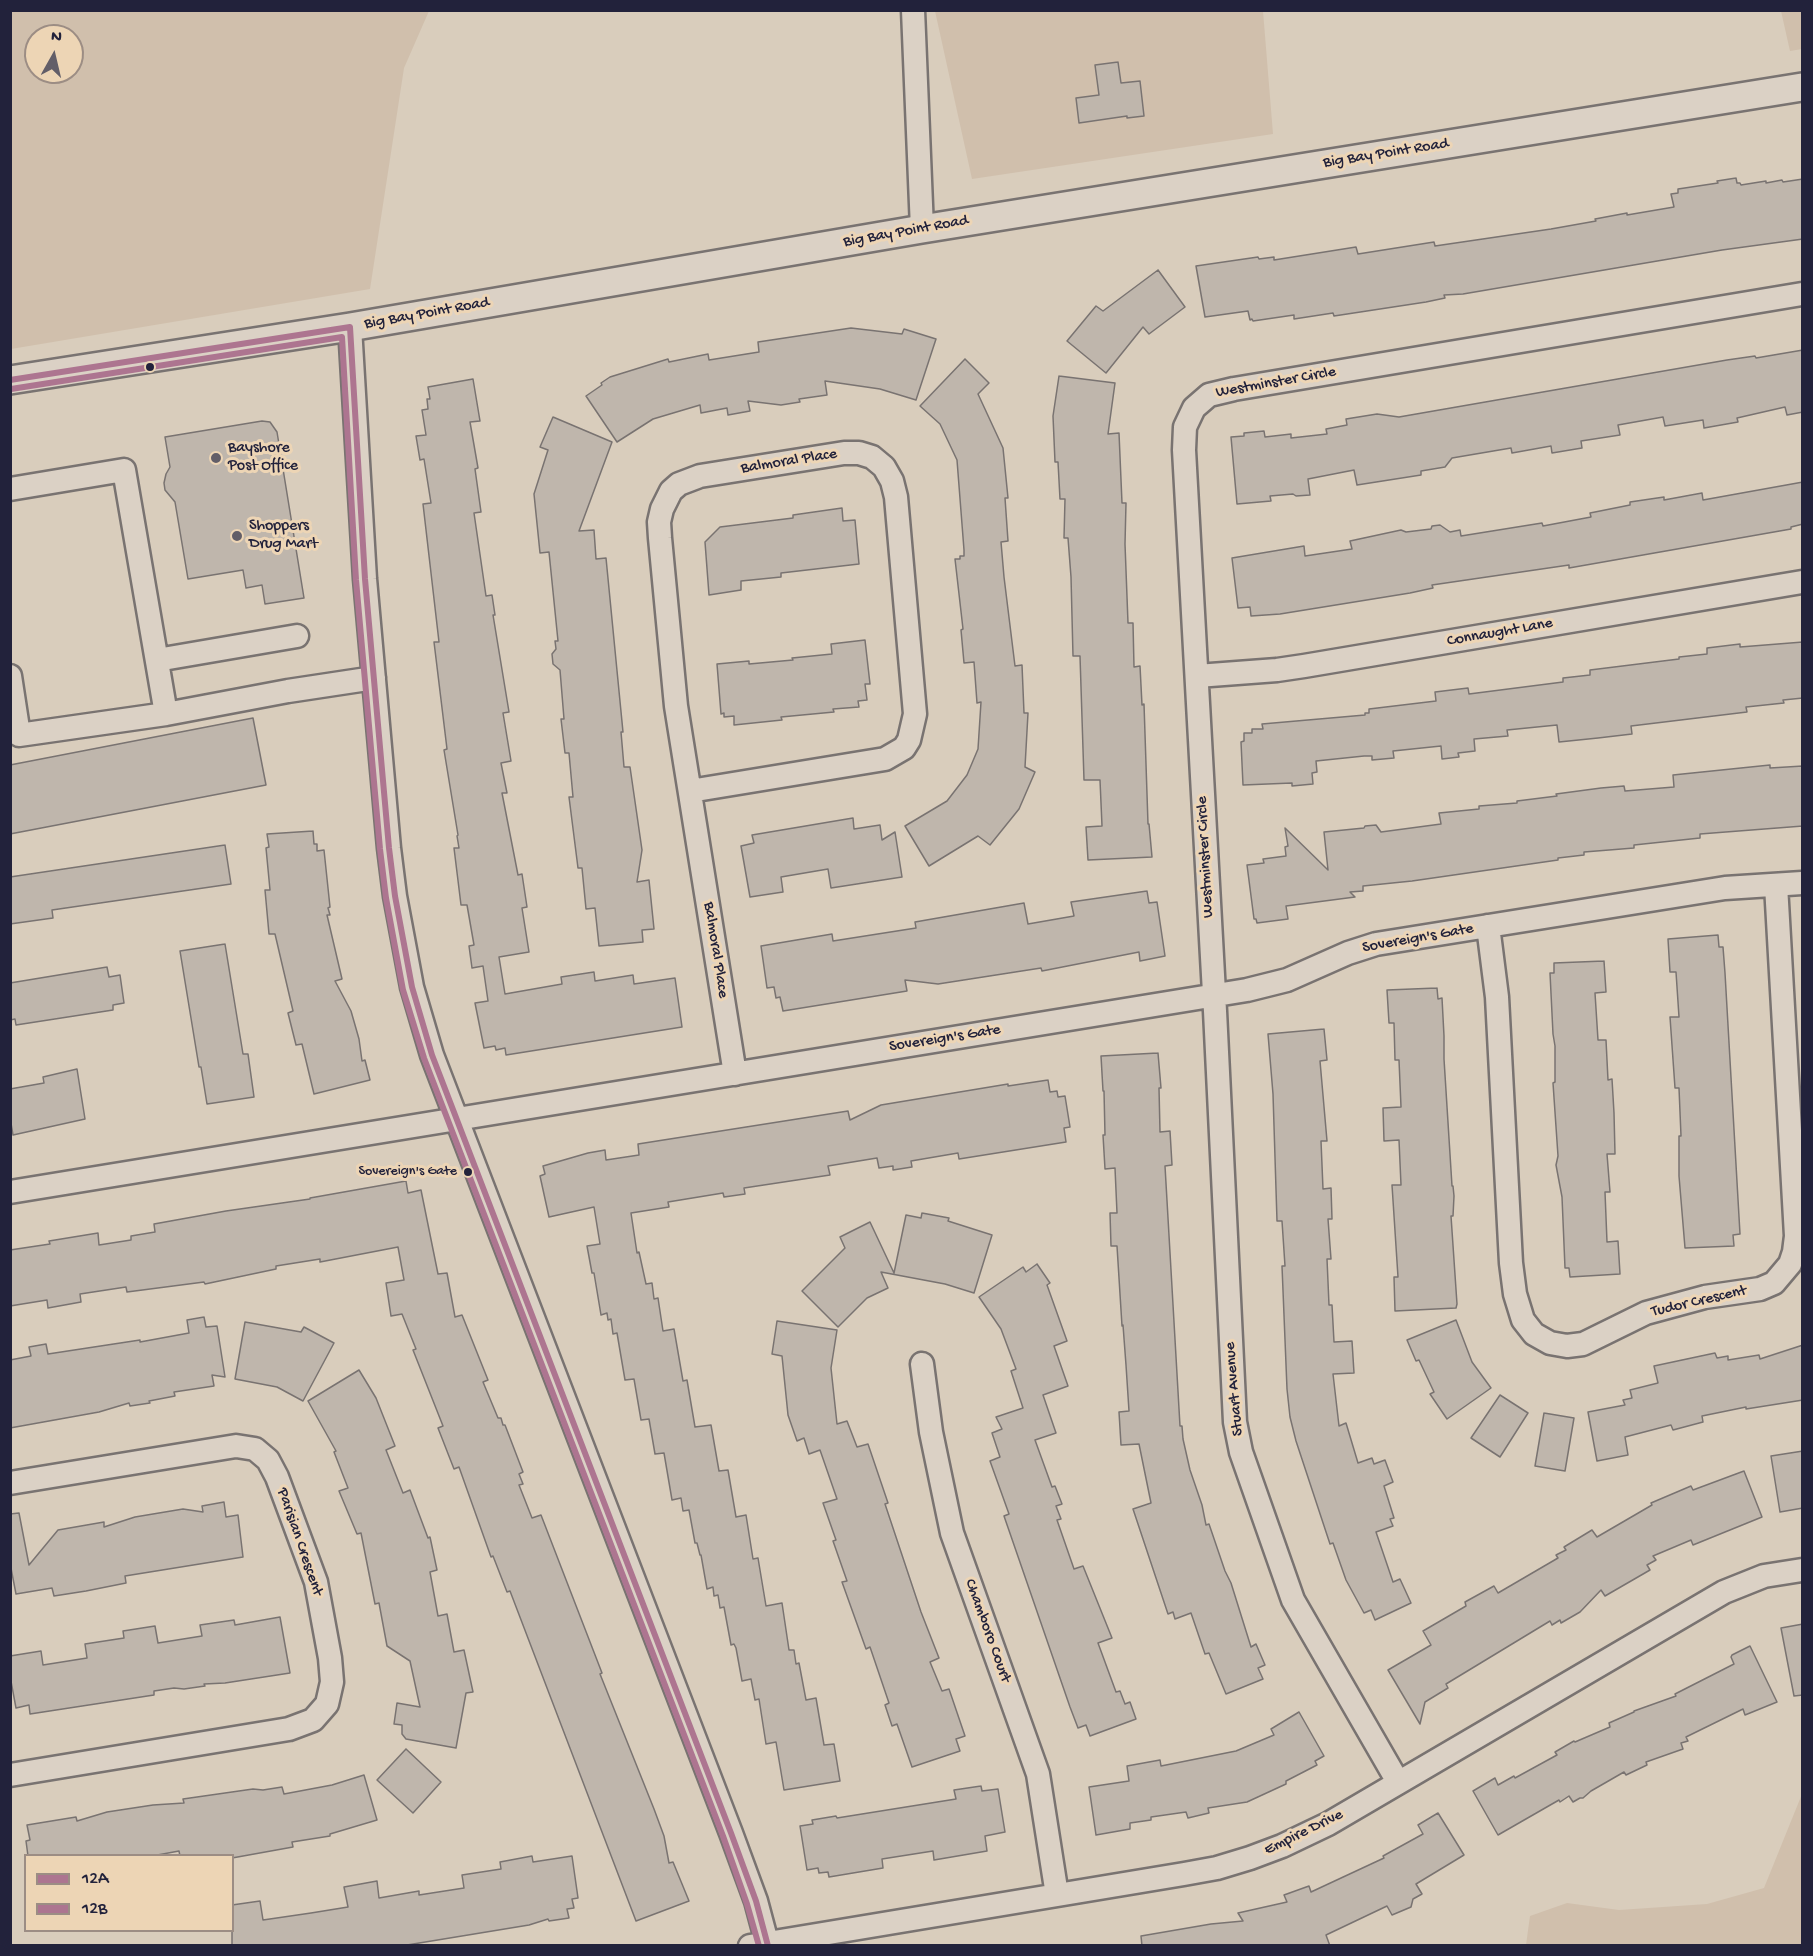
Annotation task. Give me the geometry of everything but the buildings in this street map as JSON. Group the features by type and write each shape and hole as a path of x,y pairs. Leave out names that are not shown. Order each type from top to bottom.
{"main road":[{"name":"Big Bay Point Road","path":"10,380 350,327 922,229 1803,87"}],"street":[{"path":"913,10 922,229"},
{"name":"Westminster Circle","path":"1213,995 1184,450 1185,427 1194,408 1209,394 1803,294"},
{"path":"350,327 365,579 390,857 401,934 415,998 432,1055 719,1800 756,1901 762,1945"},
{"name":"Balmoral Place","path":"690,791 885,759 904,748 909,740 915,714 896,497 892,481 884,466 872,457 859,453 844,453 700,477 679,484 671,491 665,501 659,522 676,706 735,1074"},
{"path":"10,489 124,470 166,714"},
{"name":"Connaught Lane","path":"1197,676 1304,666 1803,582"},
{"path":"157,660 297,636"},
{"path":"10,676 19,735 166,714 288,691 374,678"},
{"name":"Sovereign's Gate","path":"10,1192 1247,990 1287,980 1342,955 1369,946 1725,888 1803,883"},
{"name":"Tudor Crescent","path":"1488,926 1497,997 1515,1294 1523,1320 1534,1334 1550,1343 1567,1346 1583,1344 1646,1313 1705,1297 1760,1288 1774,1283 1790,1264 1796,1236 1776,885"},
{"name":"Stuart Avenue","path":"1213,995 1232,1384 1235,1422 1241,1452 1293,1600 1398,1782"},
{"name":"Chamboro Court","path":"922,1364 931,1432 952,1533 1038,1774 1057,1895"},
{"name":"Parisian Crescent","path":"10,1483 236,1446 255,1449 268,1460 277,1477 316,1582 330,1658 332,1682 327,1704 313,1720 289,1730 10,1774"},
{"name":"Empire Drive","path":"762,1945 1184,1874 1234,1863 1282,1846 1313,1832 1724,1592 1764,1576 1803,1570"}],"shaded area":[{"path":"11,10 429,11 404,68 370,289 11,349"},
{"path":"935,11 1263,11 1273,134 972,179"},
{"path":"1781,11 1802,11 1802,49 1790,51"},
{"path":"1802,1794 1802,1945 1526,1945 1530,1916 1567,1903 1619,1910 1707,1904 1764,1888"}],"transit line":[{"name":"12A","path":"10,380 350,327 365,579 389,848 395,896 412,987 432,1055 731,1833 756,1901 768,1946"},
{"name":"12B","path":"11,389 342,337 356,580 380,849 386,898 403,990 424,1058 723,1836 759,1946"}],"place":[{"name":"Bayshore Post Office","path":"216,458"},
{"name":"Shoppers Drug Mart","path":"237,536"},
{"name":"Sovereign's Gate","path":"468,1172"}]}
